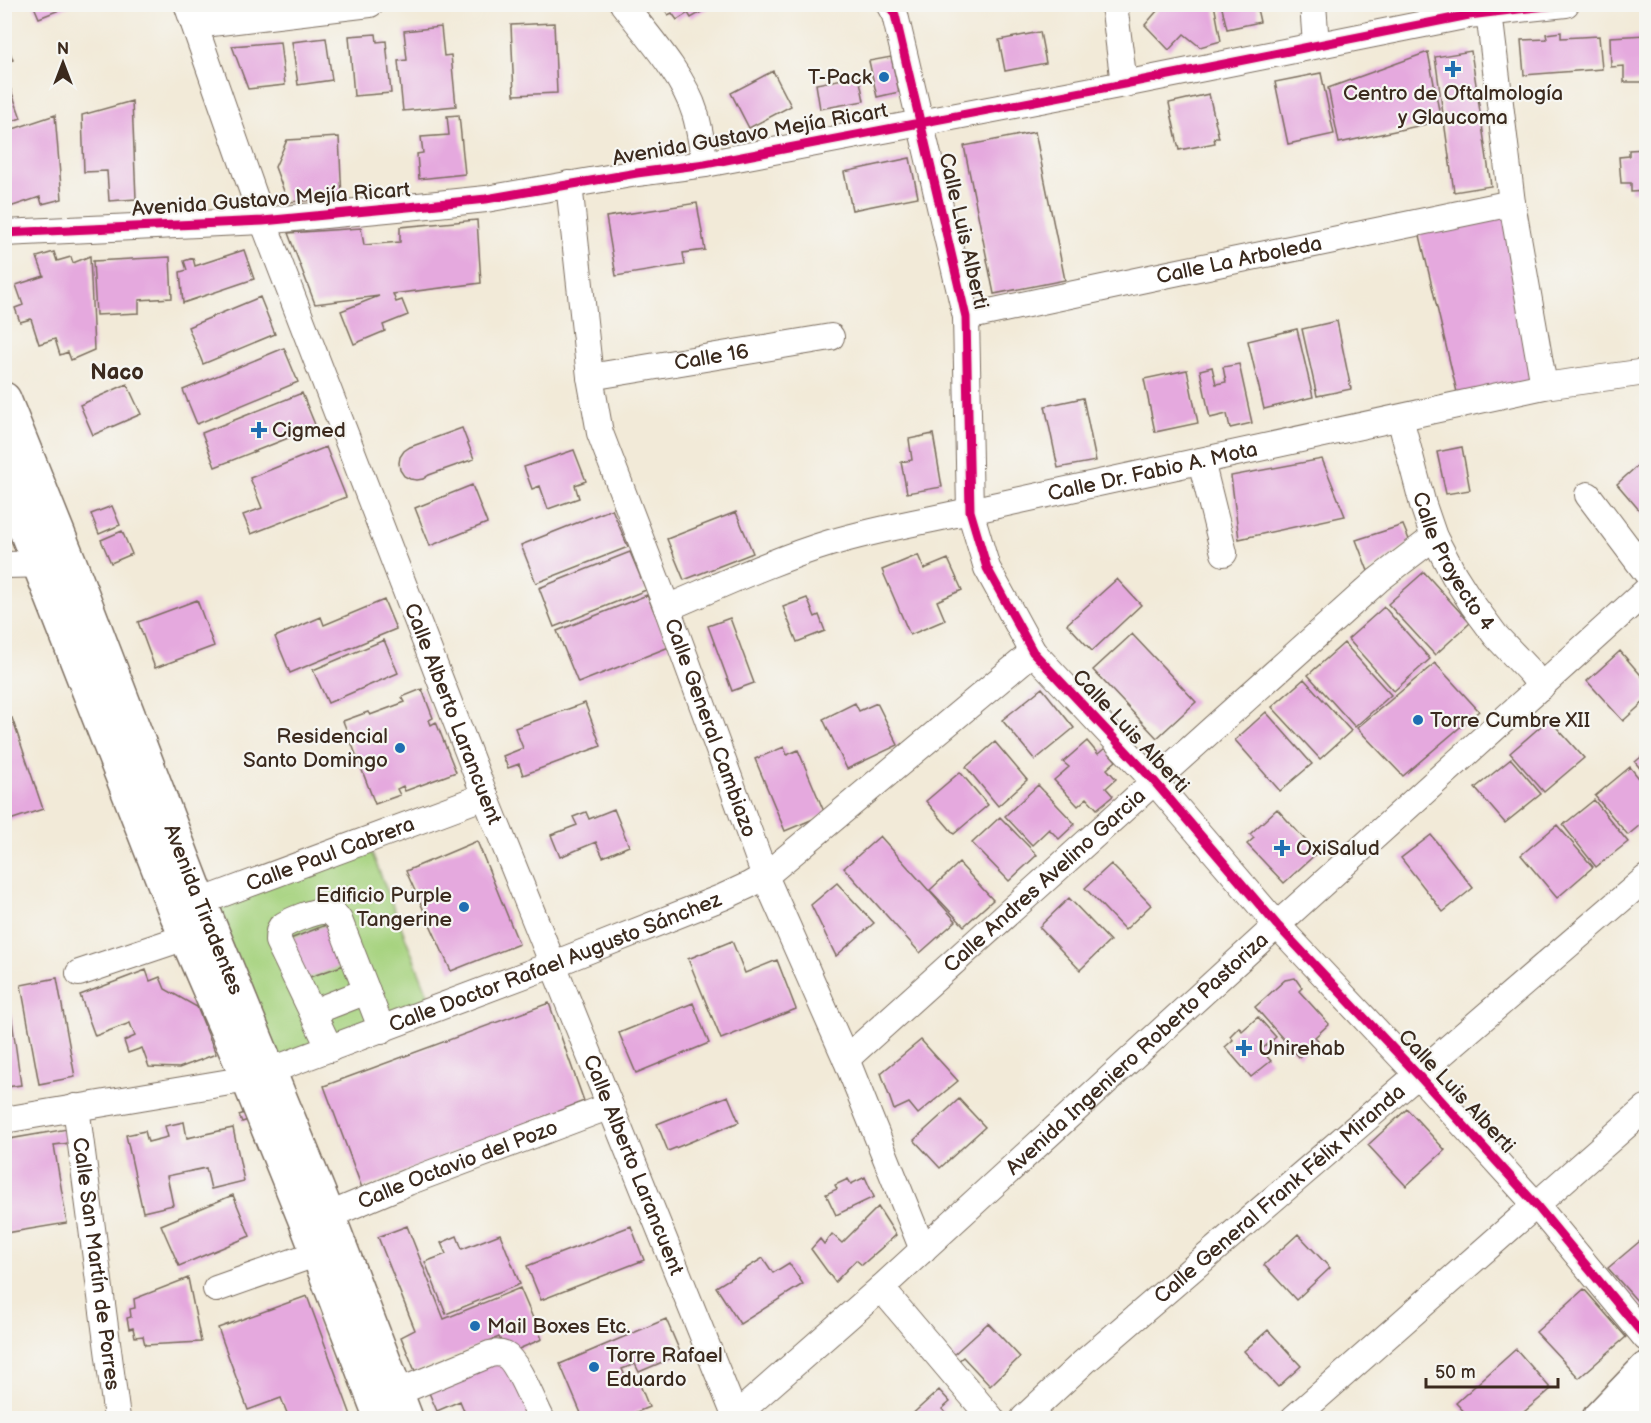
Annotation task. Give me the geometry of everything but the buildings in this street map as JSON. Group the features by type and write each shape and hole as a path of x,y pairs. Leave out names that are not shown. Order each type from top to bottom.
{"main road":[{"name":"Avenida Tiradentes","path":"4,399 55,564 117,782 187,916 259,1075 318,1231 394,1410"},
{"name":"Avenida Tiradentes","path":"4,475 55,564 187,916"},
{"path":"1599,1419 1647,1369"},
{"path":"1643,1419 1647,1415"}],"street":[{"path":"191,15 370,4"},
{"path":"622,4 666,60 683,86 695,112 705,164"},
{"name":"Calle Luis Alberti","path":"889,4 895,15 966,317 970,512 987,568 1033,652 1154,781 1277,925 1537,1206 1647,1338"},
{"path":"1114,4 1124,84"},
{"path":"1313,4 1316,45"},
{"name":"Avenida Gustavo Mejía Ricart","path":"4,233 263,221 486,199 705,164 921,123 1124,84 1489,8 1566,4"},
{"path":"1489,8 1512,203 1544,386"},
{"name":"Calle Alberto Larancuent","path":"191,15 263,221 485,796 735,1418"},
{"name":"Calle General Cambiazo","path":"569,184 590,377 600,433 765,876 846,1059 923,1250"},
{"name":"Calle La Arboleda","path":"966,317 1512,203"},
{"name":"Calle 16","path":"590,377 831,336"},
{"name":"Calle Dr. Fabio A. Mota","path":"667,608 769,565 830,543 892,527 970,512 1544,386 1647,372"},
{"name":"Calle Proyecto 4","path":"1400,418 1434,537 1454,575 1473,604 1496,636 1541,687"},
{"path":"1201,461 1224,554"},
{"path":"1588,495 1647,572"},
{"name":"Calle Andres Avelino Garcia","path":"846,1059 1378,580 1434,537"},
{"path":"4,565 55,564"},
{"name":"Avenida Ingeniero Roberto Pastoriza","path":"735,1418 923,1250 1277,925 1647,591"},
{"name":"Calle Doctor Rafael Augusto Sánchez","path":"4,1120 259,1075 382,1030 723,897 765,876 1033,652"},
{"name":"Calle Paul Cabrera","path":"79,973 187,916 485,796"},
{"name":"Calle General Frank Félix Miranda","path":"1024,1419 1110,1339 1647,878"},
{"path":"330,1049 278,941 281,927 298,918 324,911 333,913 339,920 382,1030"},
{"path":"313,1012 367,991"},
{"name":"Calle Octavio del Pozo","path":"216,1289 408,1182 610,1106"},
{"name":"Calle San Martín de Porres","path":"76,1107 117,1419"},
{"path":"1294,1419 1647,1108"},
{"path":"881,1288 991,1419"},
{"path":"394,1410 490,1354 501,1354 506,1355 514,1364 541,1419"}],"green space":[{"path":"370,848 431,1002 272,1063 217,906"}],"cycle path":[{"path":"889,4 895,15 966,317 970,511 987,568 1033,652 1154,781 1277,925 1537,1206 1646,1338"},
{"path":"4,233 263,221 486,199 637,173 705,164 1469,15 1566,4"}],"place":[{"name":"Centro de Oftalmología y Glaucoma","path":"1453,69"},
{"name":"T-Pack","path":"884,77"},
{"name":"Cigmed","path":"259,430"},
{"name":"Torre Cumbre XII","path":"1418,720"},
{"name":"Residencial Santo Domingo","path":"400,748"},
{"name":"OxiSalud","path":"1282,848"},
{"name":"Edificio Purple Tangerine","path":"464,907"},
{"name":"Unirehab","path":"1244,1048"},
{"name":"Mail Boxes Etc.","path":"475,1326"},
{"name":"Torre Rafael Eduardo","path":"594,1367"}],"district":[{"name":"Naco","path":"117,371"}]}
